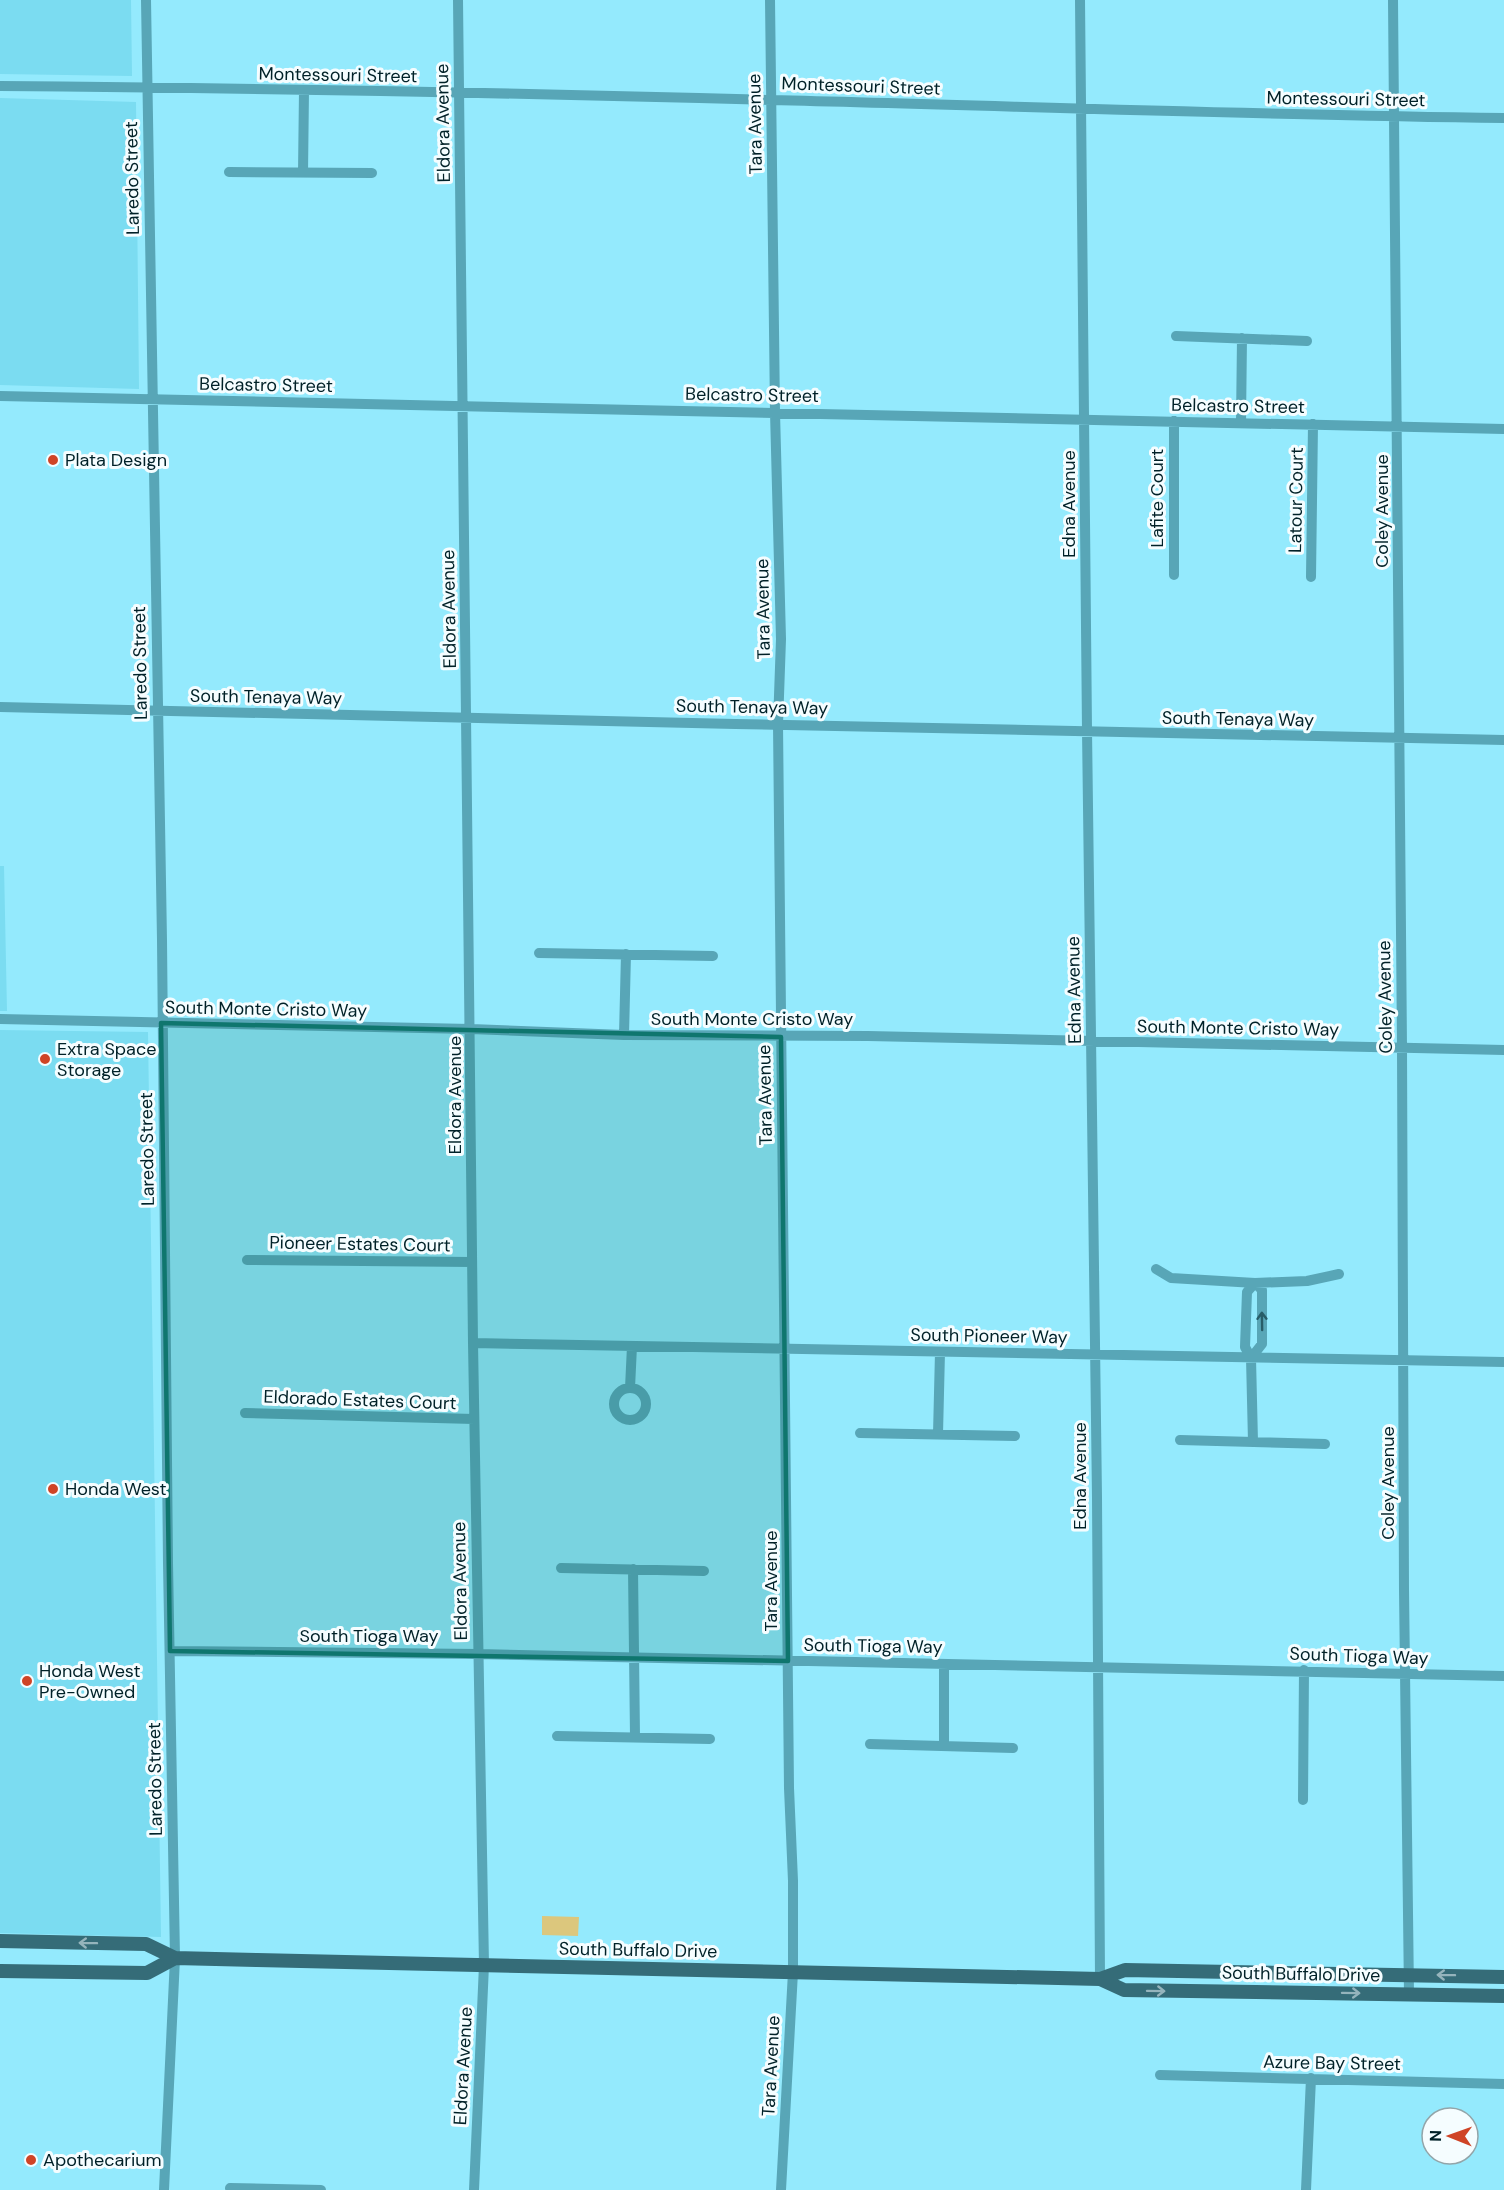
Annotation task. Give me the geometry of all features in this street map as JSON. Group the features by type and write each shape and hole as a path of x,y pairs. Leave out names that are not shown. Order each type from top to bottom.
{"main road":[{"name":"South Buffalo Drive","path":"0,1941 146,1944 175,1958 1100,1979 1125,1970 1504,1977"},
{"name":"South Buffalo Drive","path":"0,1971 147,1973 175,1958"},
{"name":"South Buffalo Drive","path":"1100,1979 1124,1990 1504,1996"}],"street":[{"name":"Laredo Street","path":"146,0 175,1958 164,2190"},
{"name":"Eldora Avenue","path":"458,0 474,1419 484,1965 474,2190"},
{"name":"Tara Avenue","path":"770,0 775,412 781,639 778,724 792,1972 781,2190"},
{"name":"Edna Avenue","path":"1080,0 1100,1979"},
{"name":"Coley Avenue","path":"1393,0 1409,1994"},
{"name":"Montessouri Street","path":"0,86 304,90 771,100 1081,110 1504,118"},
{"path":"303,173 304,90"},
{"path":"229,172 372,173"},
{"path":"1176,336 1307,341"},
{"path":"1241,423 1242,338"},
{"name":"Belcastro Street","path":"0,396 1504,429"},
{"name":"Lafite Court","path":"1174,421 1174,575"},
{"name":"Latour Court","path":"1311,577 1313,424"},
{"name":"South Tenaya Way","path":"0,707 1087,730 1188,735 1504,740"},
{"path":"539,953 713,956"},
{"path":"624,1035 626,954"},
{"name":"South Monte Cristo Way","path":"0,1019 471,1029 624,1035 868,1036 1504,1050"},
{"name":"Pioneer Estates Court","path":"247,1260 472,1262"},
{"path":"1156,1269 1171,1278 1255,1282 1307,1281 1339,1274"},
{"path":"1251,1358 1262,1344 1262,1290 1255,1282"},
{"path":"1253,1442 1251,1358 1245,1347 1248,1292 1255,1282"},
{"name":"South Pioneer Way","path":"473,1343 1504,1362"},
{"path":"630,1388 632,1346"},
{"path":"938,1434 940,1352"},
{"name":"Eldorado Estates Court","path":"245,1413 474,1419"},
{"path":"860,1433 1015,1436"},
{"path":"1180,1440 1325,1444"},
{"path":"561,1568 704,1571"},
{"path":"633,1569 635,1737"},
{"name":"South Tioga Way","path":"170,1651 478,1654 1504,1676"},
{"path":"944,1665 945,1746"},
{"path":"1303,1800 1304,1670"},
{"path":"557,1736 710,1739"},
{"path":"870,1744 1013,1748"},
{"name":"Azure Bay Street","path":"1160,2075 1504,2084"},
{"path":"1306,2190 1311,2078"},
{"path":"230,2188 319,2190"}],"highlighted area":[{"path":"161,1023 781,1037 788,1661 170,1651"}],"shaded area":[{"path":"0,0 131,0 132,76 0,74"},
{"path":"0,98 136,102 139,389 0,385"},
{"path":"0,866 4,866 7,1011 0,1011"},
{"path":"0,1030 148,1032 161,1937 0,1933"},
{"path":"542,1916 579,1917 578,1936 542,1935"}],"place":[{"name":"Plata Design","path":"53,460"},
{"name":"Extra Space Storage","path":"45,1059"},
{"name":"Honda West","path":"53,1489"},
{"name":"Honda West Pre-Owned","path":"27,1681"},
{"name":"Apothecarium","path":"31,2160"}]}
